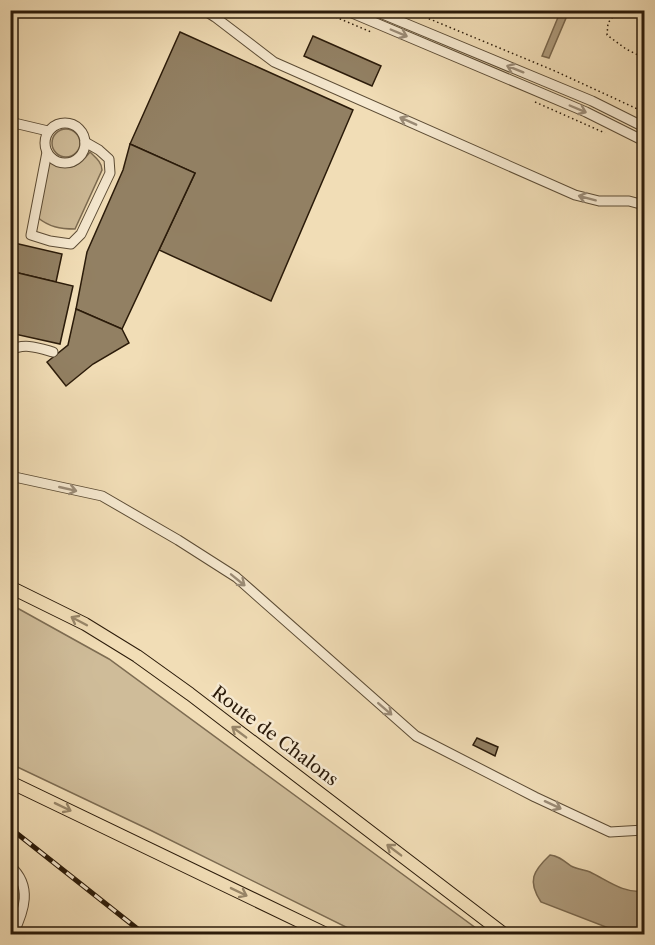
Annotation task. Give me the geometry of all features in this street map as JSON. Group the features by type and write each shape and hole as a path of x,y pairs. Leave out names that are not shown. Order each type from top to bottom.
{"main road":[{"name":"Route de Chalons","path":"10,587 85,624 137,656 504,934"},
{"path":"10,782 326,934"}],"street":[{"path":"204,10 274,63 430,132 575,195 599,201 628,201 645,205"},
{"path":"345,10 586,112 645,141"},
{"path":"373,10 592,101 645,128"},
{"path":"10,122 48,131"},
{"path":"47,152 51,158 64,163 77,159 84,148 82,133 72,124 59,124 48,131 45,142 47,152 31,235 71,244 81,234 110,173 109,159 85,142"},
{"path":"10,351 14,348 28,346 53,352"},
{"path":"10,476 102,496 236,577 416,736 535,797 610,832 645,830"},
{"path":"10,866 21,878 25,896 23,914 13,934"}],"path":[{"path":"319,10 379,36"},
{"path":"408,10 555,71 645,112"},
{"path":"618,10 608,23 607,35 645,58"},
{"path":"531,100 603,132"}],"shaded area":[{"path":"561,10 569,11 549,58 542,56"},
{"path":"66,129 76,133 80,143 76,153 66,157 56,153 52,143 56,133"},
{"path":"90,152 100,162 102,170 75,229 55,227 37,217 49,162 62,167 72,167 81,162"},
{"path":"10,604 109,659 484,934 360,934 11,764"},
{"path":"550,855 623,888 644,891 644,934 624,934 541,902 533,882 539,866"}],"building":[{"path":"180,32 353,110 271,301 159,250 195,173 130,144"},
{"path":"313,36 381,66 372,86 304,56"},
{"path":"130,144 195,173 122,329 76,309 87,252 123,170"},
{"path":"10,242 62,254 56,282 10,271"},
{"path":"10,271 73,286 60,344 10,333"},
{"path":"76,309 122,329 129,343 93,364 66,386 47,362 68,345"},
{"path":"477,738 498,747 495,756 473,745"}],"railway":[{"path":"10,828 144,934"}]}
